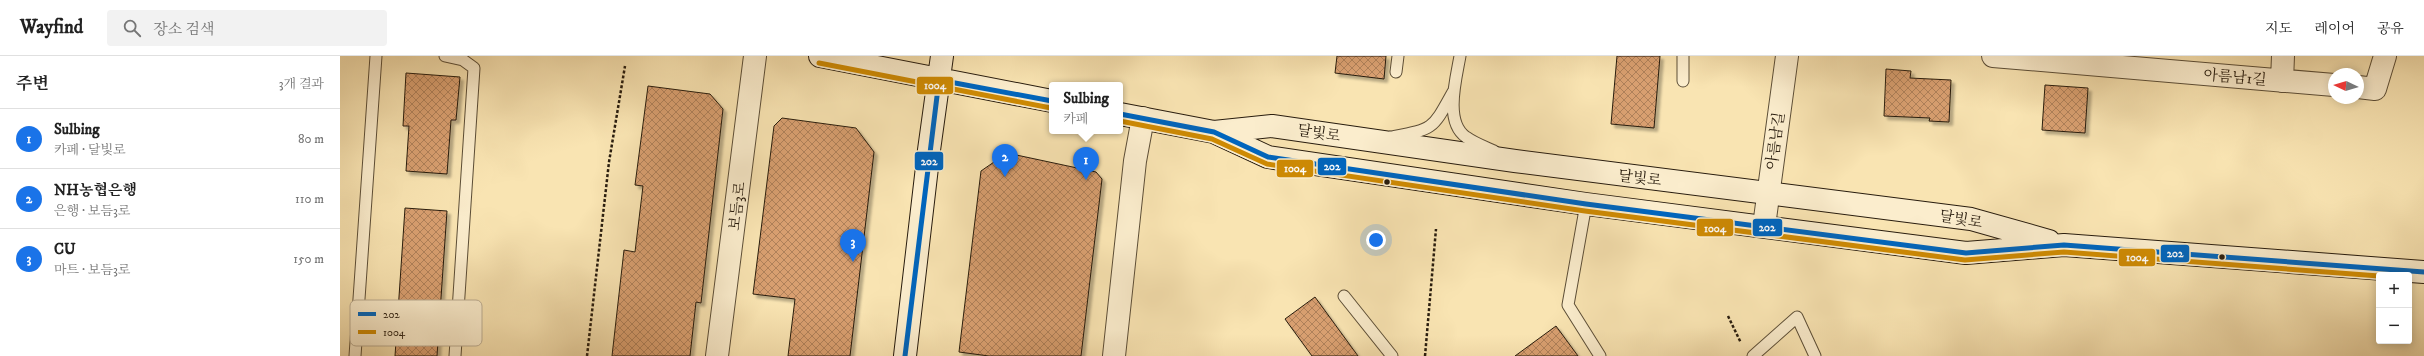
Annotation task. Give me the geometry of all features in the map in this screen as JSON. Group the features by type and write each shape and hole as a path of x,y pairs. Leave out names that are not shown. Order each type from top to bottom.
{"street":[{"name":"보듬3로","path":"717,356 755,56"},
{"path":"820,56 1049,100"},
{"path":"905,356 929,150 942,56"},
{"name":"아름남길","path":"1764,226 1767,194 1787,56"},
{"name":"아름남1길","path":"1993,56 2116,62 2328,84"},
{"path":"2282,80 2283,56"},
{"path":"2364,88 2375,89 2385,56"},
{"name":"달빛로","path":"1123,115 1214,132 1268,157 1586,204 1966,253 2064,245 2424,272"},
{"path":"1114,356 1136,162 1143,118"},
{"name":"달빛로","path":"1214,132 1272,126 1515,161 1971,219 2064,245"}],"lane":[{"path":"359,300 376,56"},
{"path":"445,56 463,60 474,68 459,300"},
{"path":"1396,72 1398,56"},
{"path":"1460,56 1453,92 1455,124 1465,137 1515,161"},
{"path":"1683,56 1683,81"},
{"path":"1370,141 1422,131 1436,123 1453,92"},
{"path":"1586,204 1568,305 1600,356"},
{"path":"1344,296 1392,356"},
{"path":"1749,353 1797,317 1815,356"},
{"path":"355,356 356,346"},
{"path":"455,356 456,346"}],"path":[{"path":"587,356 609,162 625,66"},
{"path":"1425,356 1436,229"},
{"path":"1728,316 1749,353"}],"building":[{"path":"1337,56 1386,56 1384,79 1335,73"},
{"path":"1617,56 1660,56 1654,128 1611,124"},
{"path":"1886,69 1911,71 1910,78 1951,80 1949,122 1929,121 1930,118 1884,116"},
{"path":"406,73 460,77 456,120 451,120 447,174 406,171 409,126 403,126"},
{"path":"2045,85 2088,88 2085,133 2042,130"},
{"path":"648,86 710,94 723,109 701,303 696,302 690,356 612,356 624,250 635,252 643,186 635,185"},
{"path":"782,118 856,128 874,152 850,356 788,356 795,299 753,294 774,126"},
{"path":"1007,153 1096,172 1102,179 1081,356 989,356 959,352 981,171"},
{"path":"405,208 447,211 441,300 399,300"},
{"path":"1315,297 1358,356 1312,356 1285,319"},
{"path":"1556,326 1578,356 1515,356"},
{"path":"396,346 438,346 437,356 395,356"}],"transit line":[{"name":"1004","path":"819,63 1049,108"},
{"name":"202","path":"905,356 939,80 1049,100"},
{"name":"202","path":"1123,115 1214,132 1268,157 1586,204 1966,253 2064,245 2424,272"},
{"name":"1004","path":"1123,122 1212,139 1267,164 1585,211 1965,260 2064,252 2376,276"}],"place":[{"name":"NH농협은행","path":"1005,177"},
{"name":"Sulbing","path":"1086,180"},
{"name":"CU","path":"853,262"}]}
